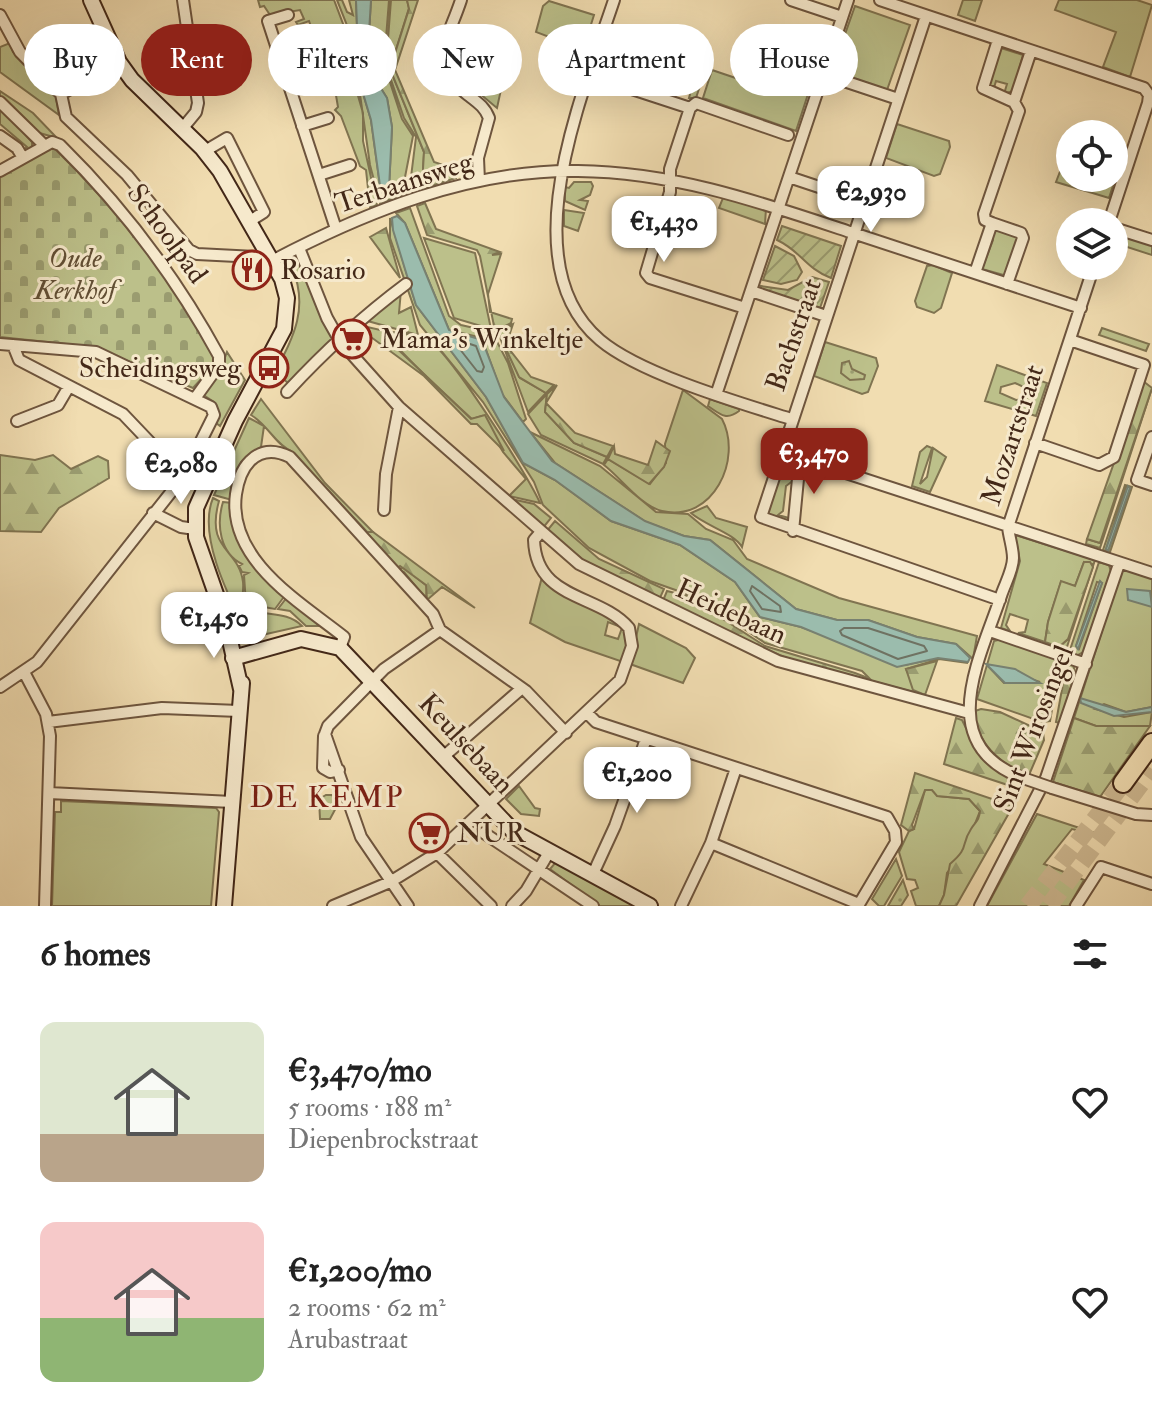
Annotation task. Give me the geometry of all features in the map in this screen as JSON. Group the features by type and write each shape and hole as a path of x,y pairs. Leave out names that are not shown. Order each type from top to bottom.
{"highway":[{"path":"1123,783 1152,743"}],"main road":[{"path":"91,0 102,24"},
{"path":"125,70 140,89 205,151 250,221 270,257 287,298 286,320 198,498 195,529 237,657 241,689 224,906"},
{"path":"237,657 301,639 340,648"},
{"name":"Keulsebaan","path":"340,648 514,832 548,854 650,906"}],"street":[{"path":"182,129 196,112 198,103 183,0"},
{"path":"461,0 443,55 443,67 452,82 485,108 489,118 478,158 479,181"},
{"path":"606,24 614,0"},
{"path":"791,0 842,17"},
{"path":"840,24 848,0"},
{"path":"880,0 1144,88 1149,95 1147,124 1114,208"},
{"path":"0,15 24,56"},
{"path":"269,24 268,21 288,15"},
{"name":"Bachstraat","path":"793,531 761,517 926,16"},
{"path":"998,40 983,88 1014,102 1019,111 984,214 985,220 1021,233 1023,238 1007,284"},
{"path":"1014,102 1031,51"},
{"path":"858,86 898,99"},
{"path":"61,96 66,117 127,175 189,250 197,254 270,257"},
{"path":"293,96 336,229"},
{"path":"582,96 569,134 562,171 558,234 561,275 578,317 601,342 628,357 716,395 791,419"},
{"path":"653,96 690,108"},
{"path":"716,395 816,96"},
{"path":"0,102 43,144 0,171"},
{"path":"745,308 650,278 646,273 670,192 670,169 690,108 696,103 788,135"},
{"path":"302,126 328,118"},
{"path":"0,136 17,148 23,158"},
{"path":"205,151 227,138 264,212 250,221"},
{"name":"Schoolpad","path":"43,144 60,145 111,195 211,341 219,356 219,365 196,397"},
{"path":"319,175 350,165"},
{"name":"Terbaansweg","path":"270,257 299,248 336,229 410,201 479,181 562,171 670,178 778,208 1081,308"},
{"path":"789,177 864,202"},
{"path":"975,273 992,223"},
{"path":"1128,232 1152,240"},
{"name":"Heidebaan","path":"299,248 340,341 399,407 540,533 597,575 778,661 969,713"},
{"name":"Mozartstraat","path":"969,713 972,684 1013,556 1008,527 1090,280"},
{"path":"287,392 340,341 354,322 406,284"},
{"path":"751,291 826,316"},
{"path":"1035,443 1099,465 1107,464 1114,457 1148,367 1070,340"},
{"path":"0,344 96,352 196,397 211,407 214,415 183,477 37,662 0,687"},
{"path":"13,345 19,360 123,414 183,477"},
{"path":"17,421 58,405 68,388"},
{"path":"384,510 386,474 399,407"},
{"path":"1152,437 1137,480 1152,485"},
{"path":"784,442 792,455 800,458 1152,573"},
{"name":"Keulsebaan","path":"340,648 344,637 265,571 243,541 236,516 236,494 243,467 255,456 272,451 290,457 433,614 440,630"},
{"path":"800,458 793,531 1000,600"},
{"path":"153,513 181,527 195,529"},
{"path":"333,906 390,882 437,853 620,680 630,653 631,634 618,618 579,599 545,576 534,551 534,540 540,533"},
{"name":"Sint Wirosingel","path":"980,906 1046,778 1119,564"},
{"path":"408,906 361,837 325,734 372,679 440,630 448,632 521,689 566,733"},
{"path":"990,631 1086,664"},
{"path":"24,672 48,722 45,906"},
{"path":"443,757 521,689"},
{"path":"48,722 162,708 239,711"},
{"path":"587,713 596,722 883,815 894,826 896,838 858,905 711,843"},
{"path":"969,713 974,735 990,760 1001,770 1136,814 1152,815"},
{"path":"592,876 615,826 646,739"},
{"path":"681,906 711,843 736,768"},
{"path":"49,793 232,802"},
{"name":"Keulsebaan","path":"484,833 593,906"},
{"path":"437,853 491,906"},
{"path":"512,906 548,854"},
{"path":"1076,906 1101,867 1152,884"}],"green space":[{"path":"258,0 334,0 343,24 310,24 309,21 297,24 304,19 300,10 270,15 264,6 260,7"},
{"path":"337,0 342,0 347,12 353,15 349,0 356,0 357,24 346,24"},
{"path":"371,0 389,0 387,24 370,24"},
{"path":"391,0 407,0 409,8 397,47 397,24 389,24"},
{"path":"407,0 418,0 397,64 397,47 409,9"},
{"path":"963,0 982,0 975,21 958,15"},
{"path":"1059,0 1137,0 1152,5 1130,77 1103,67 1116,32 1055,10"},
{"path":"549,1 594,15 591,24 538,24 543,6"},
{"path":"855,6 910,25 887,90 858,80 858,24 849,24"},
{"path":"10,43 13,52 24,64 24,89 0,72 0,47"},
{"path":"1001,48 1023,55 1013,91 1004,94 1007,84 996,81 993,91 988,87"},
{"path":"714,71 730,76 730,96 807,96 796,131 703,98 714,96"},
{"path":"397,75 434,162 455,169 456,178 434,185 423,169 424,152 397,86"},
{"path":"397,86 424,152 423,169 434,185 409,193 416,137 404,118 397,96"},
{"path":"0,91 33,113 57,138 29,130 0,99"},
{"path":"33,96 55,96 59,115"},
{"path":"336,96 358,96 363,113 363,141 377,205 370,207 366,170 360,166 341,116 335,110 338,107"},
{"path":"360,96 364,96 371,120 381,193 385,195 389,189 392,127 386,96 394,96 402,119 413,136 405,177 406,194 380,203 370,165"},
{"path":"483,96 500,96 497,108"},
{"path":"0,106 32,142 32,150 23,150 27,147 0,124"},
{"path":"897,124 949,141 950,147 940,174 934,176 886,158"},
{"name":"Oude Kerkhof","path":"53,147 100,195 140,245 216,352 214,365 193,388 94,347 0,337 0,175"},
{"path":"574,182 591,182 593,186 590,195 580,200 588,201 585,210 565,201 565,187 569,188"},
{"path":"1089,192 1111,192 1109,198"},
{"path":"723,198 766,208 765,224 719,208"},
{"path":"425,203 436,229 500,252 492,255 501,254 488,298 477,250 427,235 417,206"},
{"path":"410,208 449,316 461,325 492,332 508,363 526,419 523,422 502,394 485,347 478,337 449,330 405,223 396,213"},
{"path":"564,210 584,213 578,231 564,226"},
{"path":"390,218 416,305 486,397 523,463 555,480 611,521 680,545 735,582 760,617 801,627 905,665 938,658 968,663 939,659 906,669 917,693 872,681 862,671 765,643 698,598 650,581 589,548 543,505 534,482 483,402 420,325 390,238"},
{"path":"782,226 841,246 831,278 777,240"},
{"path":"386,228 400,278 370,237"},
{"path":"997,229 1016,234 1018,239 1007,276 982,269"},
{"path":"1128,236 1152,242 1152,255 1128,247"},
{"path":"424,238 475,253 491,329 454,318"},
{"path":"775,246 794,256 802,272 797,280 781,284 763,280"},
{"path":"299,264 334,339 288,383 275,372 297,321 299,296 292,267"},
{"path":"933,265 952,273 941,308 934,313 917,307 915,301 927,266"},
{"path":"812,277 829,282 820,308 761,289 761,286 788,290"},
{"path":"401,290 399,313 411,307 418,335 364,320"},
{"path":"491,312 512,319 511,323 495,331"},
{"path":"513,324 506,345 531,377 554,385 546,393 519,377 498,332"},
{"path":"363,326 385,331 389,341 471,419 485,415 504,451 477,424 471,424 424,376 360,329"},
{"path":"1102,328 1149,344 1146,351 1099,335"},
{"path":"385,331 423,337 438,348 488,415 521,468 540,503 509,496 526,479 503,452 482,416 472,419 411,361"},
{"path":"498,332 520,378 546,393 528,412"},
{"path":"825,342 876,358 878,366 868,392 862,394 814,376"},
{"path":"227,352 245,380 220,426 216,423 214,402 202,394 221,368"},
{"path":"849,361 852,369 865,375 864,379 850,380 841,373 842,363"},
{"path":"997,365 1047,383 1036,416 985,401","holes":["1015,383 1028,389 1026,399 1016,400 1000,393 1001,387"]},
{"path":"1143,381 1152,388 1100,543 1087,539"},
{"path":"557,385 546,403 547,394"},
{"path":"1152,388 1100,548 1086,544 1087,539 1100,543"},
{"path":"683,390 722,419 728,435 729,452 726,469 709,498 696,507 680,512 662,511 639,498 604,465 608,459 650,484 666,463 665,444"},
{"path":"547,394 545,412 574,443 607,457 603,464 541,435 528,414"},
{"path":"261,399 325,483 373,532 370,535 291,451 251,415"},
{"path":"710,399 739,411 730,416 723,415 708,406"},
{"path":"546,403 575,433 613,446 607,457 574,443 545,412"},
{"path":"249,418 264,426 261,447 241,462 232,500 214,495"},
{"path":"530,432 600,466 656,512 688,514 706,529 733,540 747,559 839,598 977,636 973,659 956,644 917,637 868,620 837,620 796,609 710,540 684,536 646,522 555,463"},
{"path":"656,441 670,451 664,467 649,484 608,459 614,446 615,454 648,465"},
{"path":"927,446 932,448 920,484 927,477 933,448 946,457 930,492 912,486 920,452"},
{"path":"0,455 35,460 53,455 71,469 98,456 108,461 109,478 59,508 41,532 0,531"},
{"path":"783,456 795,468 794,480 786,486 783,511 778,515 789,518 788,524 767,514"},
{"path":"1125,485 1132,487 1110,552 1103,550","holes":["1126,487 1130,488 1108,551 1106,549"]},
{"path":"213,498 219,501 216,530 219,540 240,571 244,607 288,617 302,626 262,635 247,634 212,549 209,513"},
{"path":"511,501 534,504 551,518 542,529"},
{"path":"223,502 232,503 237,531 248,554 286,594 275,609 246,604 244,575 248,573 242,572 239,566 242,564 229,553 222,538 220,520"},
{"path":"707,506 716,518 747,527 742,547 733,538 691,513"},
{"path":"555,521 599,559 664,589 659,600 594,568 546,532"},
{"path":"366,532 373,532 475,608 442,587 427,600 426,585 400,566 397,568"},
{"path":"1015,535 1095,560 1066,650 1059,647 1068,639 1092,564 1084,562 1075,586 1061,582 1045,642 1018,633 1025,632 1028,620 1010,614 1006,625 1010,631 1001,628 1020,561"},
{"path":"1084,562 1090,562 1093,567 1068,639 1059,647 1045,642 1061,581 1075,586"},
{"path":"1099,562 1109,565 1111,572 1085,651 1076,656 1069,653","holes":["1097,582 1102,583 1079,649 1076,646"]},
{"path":"403,567 427,586 426,599 404,572 398,570"},
{"path":"1122,569 1152,578 1152,707 1126,712 1104,704 1095,709 1124,717 1152,712 1150,726 1096,726 1074,718"},
{"path":"542,577 576,601 619,622 618,626 608,622 605,635 618,639 623,625 628,646 623,662 565,642 530,623"},
{"path":"667,591 687,596 765,646 855,673 868,678 868,682 784,657 662,603"},
{"path":"288,596 325,626 306,626 290,611 278,609"},
{"path":"639,624 686,648 695,658 683,683 630,664"},
{"path":"1002,639 1061,658 1050,721 1042,722 977,699 994,641","holes":["987,665 1040,682 1004,683"]},
{"path":"937,661 925,695 913,690 906,669"},
{"path":"1067,662 1073,664 1076,676 1060,723 1056,722"},
{"path":"975,711 1000,712 1043,732 1044,740 1029,775 999,759 985,743 976,723"},
{"path":"956,718 962,720 985,759 1001,773 1023,784 1020,789 944,764"},
{"path":"1074,718 1096,726 1150,726 1100,797 1053,782"},
{"path":"915,773 1013,806 956,906 939,906 950,864 963,850 980,811 969,799 937,796 932,790 925,790 912,825 914,829 909,831 901,825"},
{"path":"519,786 535,808 540,809 539,816 521,814 506,799"},
{"path":"925,790 932,790 938,796 969,799 980,811 963,854 947,873 939,906 916,906 911,891 918,888 915,880 907,879 899,852 909,831 914,829"},
{"path":"332,795 338,804 330,819 320,819 319,799"},
{"path":"61,801 216,808 219,812 211,906 52,906 55,812 61,812"},
{"path":"1037,814 1107,837 1072,829 1044,864 1084,880 1069,906 987,906"},
{"path":"896,859 902,876 884,906 879,906 872,899"},
{"path":"556,862 641,906 600,906 550,869"},
{"path":"903,880 908,895 901,906 888,906"}],"water":[{"path":"356,0 371,0 370,24 357,24"},
{"path":"364,96 386,96 392,127 389,189 386,195 381,193 371,120"},
{"path":"397,216 405,223 449,330 482,340 504,397 552,461 645,521 684,536 710,540 796,609 837,620 868,620 917,637 956,644 970,658 968,662 938,658 897,667 801,627 760,617 735,582 680,545 611,521 555,480 523,463 486,397 416,305 393,230 392,218"},
{"path":"1128,486 1130,488 1108,551 1106,549"},
{"path":"1100,581 1102,583 1078,649 1076,646"},
{"path":"1127,589 1150,591 1152,607 1128,600"},
{"path":"986,664 1015,669 1040,683 1005,683"},
{"path":"1080,698 1126,712 1152,707 1152,712 1114,716 1081,703"}],"tunnel":[{"path":"1049,906 1152,769"},
{"path":"1028,906 1123,783"}],"place":[{"name":"Rosario","path":"252,270"},
{"name":"Mama's Winkeltje","path":"352,339"},
{"name":"Scheidingsweg","path":"269,368"},
{"name":"NUR","path":"429,833"}],"district":[{"name":"DE KEMP","path":"327,797"}]}
